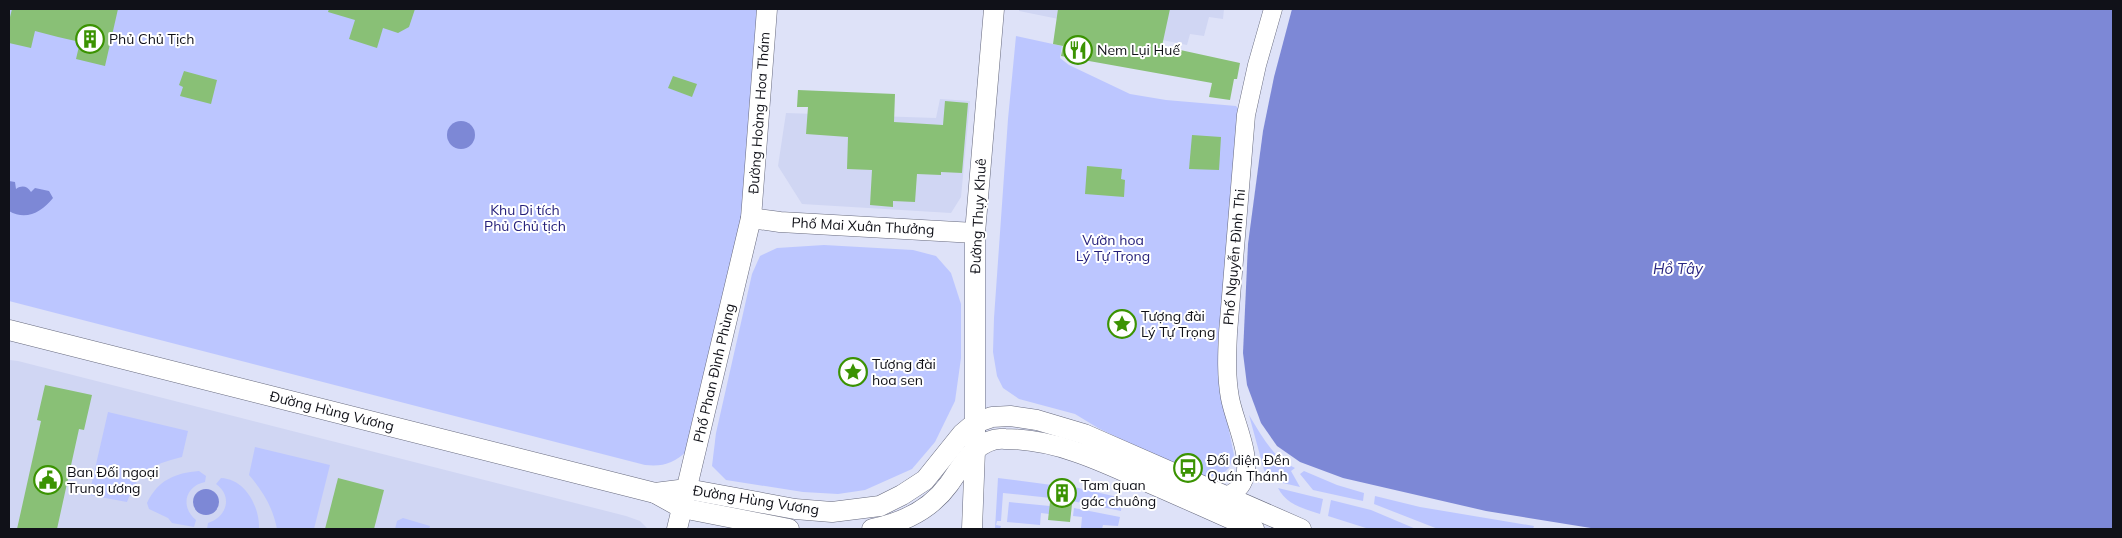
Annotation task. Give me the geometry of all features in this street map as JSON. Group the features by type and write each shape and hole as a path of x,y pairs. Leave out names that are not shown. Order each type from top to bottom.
{"main road":[{"name":"Đường Hoàng Hoa Thám","path":"751,218 767,9"},
{"name":"Đường Thụy Khuê","path":"972,529 975,450 975,233 994,9"},
{"name":"Phố Mai Xuân Thưởng","path":"751,218 780,222 975,233"},
{"name":"Phố Phan Đình Phùng","path":"677,529 751,218"},
{"name":"Đường Hùng Vương","path":"9,330 684,499 789,529"},
{"path":"975,424 992,417 1010,416 1065,427 1301,529"},
{"name":"Đường Hùng Vương","path":"684,499 832,512 880,506 902,496 924,480 962,434 975,424"},
{"path":"872,529 908,525 919,512 937,498 975,450 991,440 1004,438 1036,442 1066,449 1108,464 1254,529"}],"street":[{"name":"Phố Nguyễn Đình Thi","path":"1225,497 1241,486 1246,469 1244,449 1230,396 1227,366 1228,333 1246,114 1273,9"}],"shaded area":[{"path":"1019,9 1224,9 1223,19 1209,17 1204,36 1190,34 1187,45 1019,11"},
{"path":"940,99 970,101 961,197 951,213 802,204 778,166 786,113 936,118"},
{"path":"10,360 626,516 640,521 648,529 9,529"}],"green space":[{"name":"Khu Di tích Phủ Chủ tịch","path":"9,9 759,9 745,209 687,451 668,463 645,465 9,301"},
{"name":"Vườn hoa Lý Tự Trọng","path":"1016,36 1062,46 1060,58 1069,65 1130,94 1166,100 1236,106 1238,108 1222,396 1234,455 1229,468 1222,474 1208,477 1189,472 1098,428 1075,414 1019,399 1003,388 997,376 993,352 994,318 1008,119"},
{"path":"824,245 913,250 936,256 951,273 961,304 961,358 955,401 935,442 912,469 865,490 838,494 803,492 726,480 712,466 716,433 752,274 760,256 777,248"},
{"path":"108,412 188,431 182,457 162,463 147,471 136,483 127,502 89,495"},
{"path":"1249,415 1274,452 1295,468 1291,471 1300,487 1270,480 1264,470"},
{"path":"255,447 330,465 314,529 277,529 267,500 249,475"},
{"path":"199,471 206,476 205,482 193,488 187,498 188,509 196,520 194,527 172,523 168,518 149,509 147,503 151,495 162,483 175,476"},
{"path":"1304,471 1337,485 1364,493 1363,501 1313,490 1300,474"},
{"path":"221,478 238,483 250,496 257,512 259,529 207,529 208,523 220,516 226,506 225,494 216,484"},
{"path":"998,478 1052,485 1051,498 1003,493 1001,521 997,521 996,525 1001,526 1000,529 995,529"},
{"path":"1074,487 1122,498 1121,511 1072,501"},
{"path":"1278,488 1323,499 1320,514 1290,502"},
{"path":"1375,496 1420,507 1534,526 1533,529 1438,529 1374,504"},
{"path":"1331,500 1371,510 1416,529 1369,529 1328,516"},
{"path":"1009,502 1050,506 1049,514 1041,513 1040,525 1007,522"},
{"path":"1074,508 1120,517 1118,526 1103,525 1102,529 1081,528 1082,517 1073,516"},
{"path":"403,518 430,526 429,529 395,529 397,521"}],"water":[{"name":"Hồ Tây","path":"1292,9 2113,9 2113,529 1597,529 1486,511 1343,478 1300,462 1277,446 1261,423 1247,385 1243,353 1248,244 1263,131 1274,77"},
{"path":"461,121 471,125 475,135 471,145 461,149 451,145 447,135 451,125"},
{"path":"9,181 15,182 16,189 26,187 31,192 35,188 49,191 53,198 39,211 27,215 15,214 9,211"},
{"path":"854,358 864,362 868,372 864,382 854,386 844,382 840,372 844,362"},
{"path":"206,489 215,493 219,502 215,511 206,515 197,511 193,502 197,493"}],"building":[{"name":"Phủ Chủ Tịch","path":"12,9 118,9 105,66 76,59 80,42 35,31 31,48 9,43 9,21"},
{"path":"329,9 415,9 409,27 398,33 383,28 377,48 349,39 355,20 328,12"},
{"path":"1058,9 1170,9 1162,46 1240,63 1237,79 1234,79 1230,100 1209,97 1212,83 1061,56 1063,46 1053,44"},
{"path":"184,71 217,80 211,104 180,96 183,87 179,85"},
{"path":"673,76 697,84 692,97 668,88"},
{"path":"798,90 895,94 894,122 943,125 945,101 968,103 962,173 941,172 941,175 917,174 915,202 893,201 893,207 870,205 872,170 847,169 848,137 806,134 808,107 797,107"},
{"path":"1192,135 1221,137 1219,170 1189,169"},
{"path":"1087,166 1122,169 1121,179 1125,180 1124,197 1085,194"},
{"name":"Ban Đối ngoại Trung ương","path":"45,385 92,395 84,430 79,429 57,529 17,529 41,421 37,420"},
{"path":"338,478 384,490 374,529 325,529"},
{"path":"1052,485 1074,487 1070,522 1048,520"}],"place":[{"name":"Phủ Chủ Tịch","path":"90,39"},
{"name":"Nem Lụi Huế","path":"1078,50"},
{"name":"Tượng đài Lý Tự Trọng","path":"1122,324"},
{"name":"Tượng đài hoa sen","path":"853,372"},
{"name":"Đối diện Đền Quán Thánh","path":"1188,468"},
{"name":"Ban Đối ngoại Trung ương","path":"48,480"},
{"name":"Tam quan gác chuông","path":"1062,493"}]}
